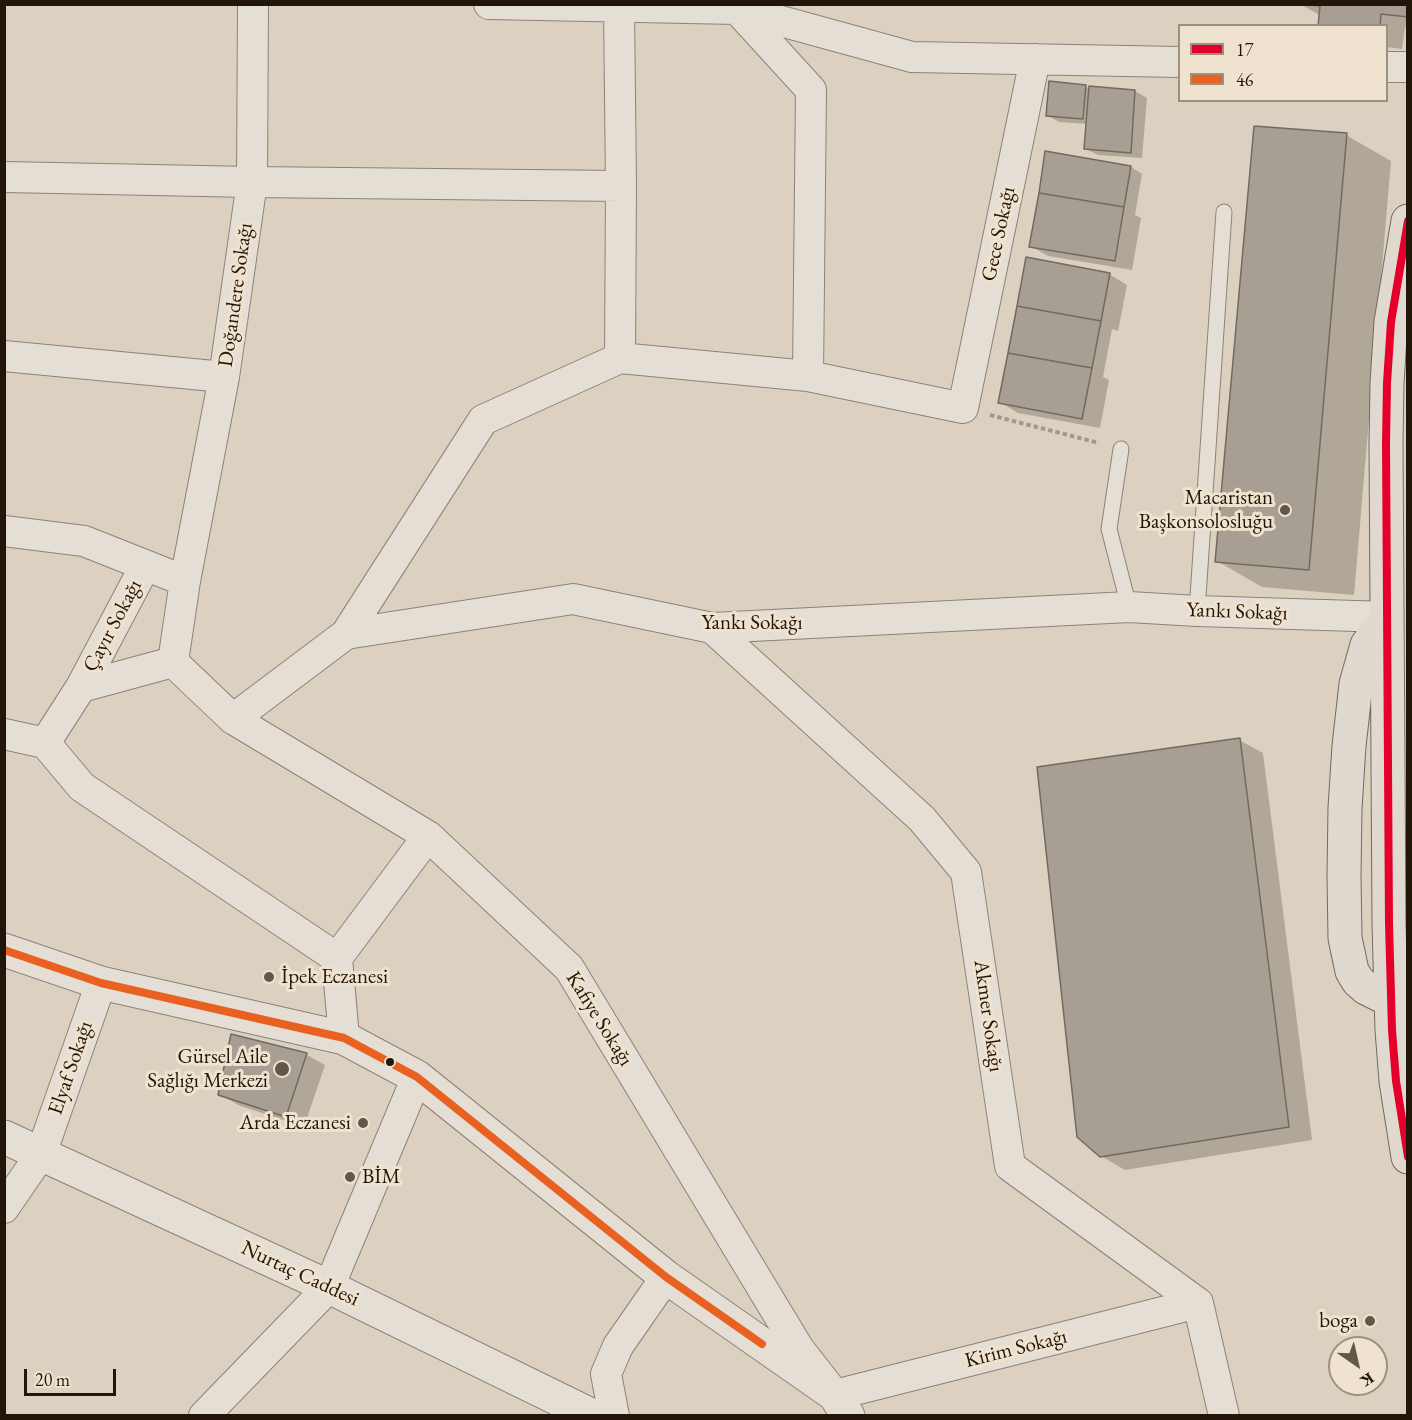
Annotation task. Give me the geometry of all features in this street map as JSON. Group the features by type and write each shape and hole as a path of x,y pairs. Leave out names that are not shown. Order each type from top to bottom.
{"main road":[{"path":"1407,221 1391,322 1387,383 1387,617 1399,995 1392,1030 1396,1082 1407,1157"},
{"path":"1387,617 1367,645 1356,684 1345,808 1345,938 1352,971 1358,981 1380,995 1399,995"}],"street":[{"name":"Doğandere Sokağı","path":"185,581 224,377 252,182 253,4"},
{"path":"489,4 735,7 912,57 1178,62"},
{"path":"619,7 620,358"},
{"path":"735,7 812,90 808,376"},
{"name":"Gece Sokağı","path":"963,408 1035,59"},
{"path":"1388,67 1407,67"},
{"path":"4,177 621,186"},
{"path":"4,356 224,377"},
{"path":"346,633 483,420 620,358 808,376 963,408"},
{"path":"4,531 84,541 185,581 173,662 232,719"},
{"name":"Çayır Sokağı","path":"45,743 81,687 145,566"},
{"name":"Yankı Sokağı","path":"232,719 346,633 573,599 712,628 1129,608 1387,617"},
{"name":"Akmer Sokağı","path":"712,628 922,819 966,872 1010,1166 1198,1303"},
{"name":"Çayır Sokağı","path":"81,687 173,662"},
{"name":"Kafiye Sokağı","path":"232,719 428,836 569,968 799,1349 841,1405"},
{"path":"4,734 45,743 82,787 337,958"},
{"path":"344,1038 337,958 428,836"},
{"path":"4,950 100,983 344,1038 417,1077 666,1277 841,1405"},
{"name":"Elyaf Sokağı","path":"4,1208 41,1154 100,983"},
{"path":"204,1416 329,1287 417,1077"},
{"name":"Nurtaç Caddesi","path":"4,1137 329,1287 593,1416"},
{"path":"614,1416 606,1374 618,1346 666,1277"},
{"path":"1198,1303 1224,1416"},
{"name":"Kirim Sokağı","path":"841,1405 1198,1303"}],"lane":[{"path":"1197,611 1224,212"},
{"path":"1120,448 1109,529 1129,608"}],"path":[{"path":"963,408 1120,448"}],"building":[{"path":"1304,4 1408,4 1408,17 1381,14 1380,24 1318,24 1320,6"},
{"path":"1049,81 1086,85 1083,119 1046,116"},
{"path":"1089,86 1135,90 1131,153 1084,149"},
{"path":"1254,126 1347,133 1309,570 1215,562"},
{"path":"1045,151 1131,166 1124,207 1039,193"},
{"path":"1039,193 1124,207 1115,261 1029,247"},
{"path":"1026,257 1110,273 1101,321 1017,306"},
{"path":"1017,306 1101,321 1092,368 1008,353"},
{"path":"1008,353 1092,368 1082,419 998,403"},
{"path":"1240,738 1289,1127 1100,1157 1077,1137 1037,767"},
{"path":"231,1034 307,1053 286,1117 218,1095"}],"transit line":[{"name":"17","path":"1408,221 1391,322 1386,444 1389,924 1392,1030 1396,1081 1408,1157"},
{"name":"46","path":"4,950 101,983 344,1038 417,1077 666,1277 762,1344"}],"place":[{"name":"Macaristan Başkonsolosluğu","path":"1285,510"},
{"name":"İpek Eczanesi","path":"269,977"},
{"name":"Gürsel Aile Sağlığı Merkezi","path":"282,1069"},
{"name":"Arda Eczanesi","path":"363,1123"},
{"name":"BİM","path":"350,1177"},
{"name":"boga","path":"1370,1321"}]}
